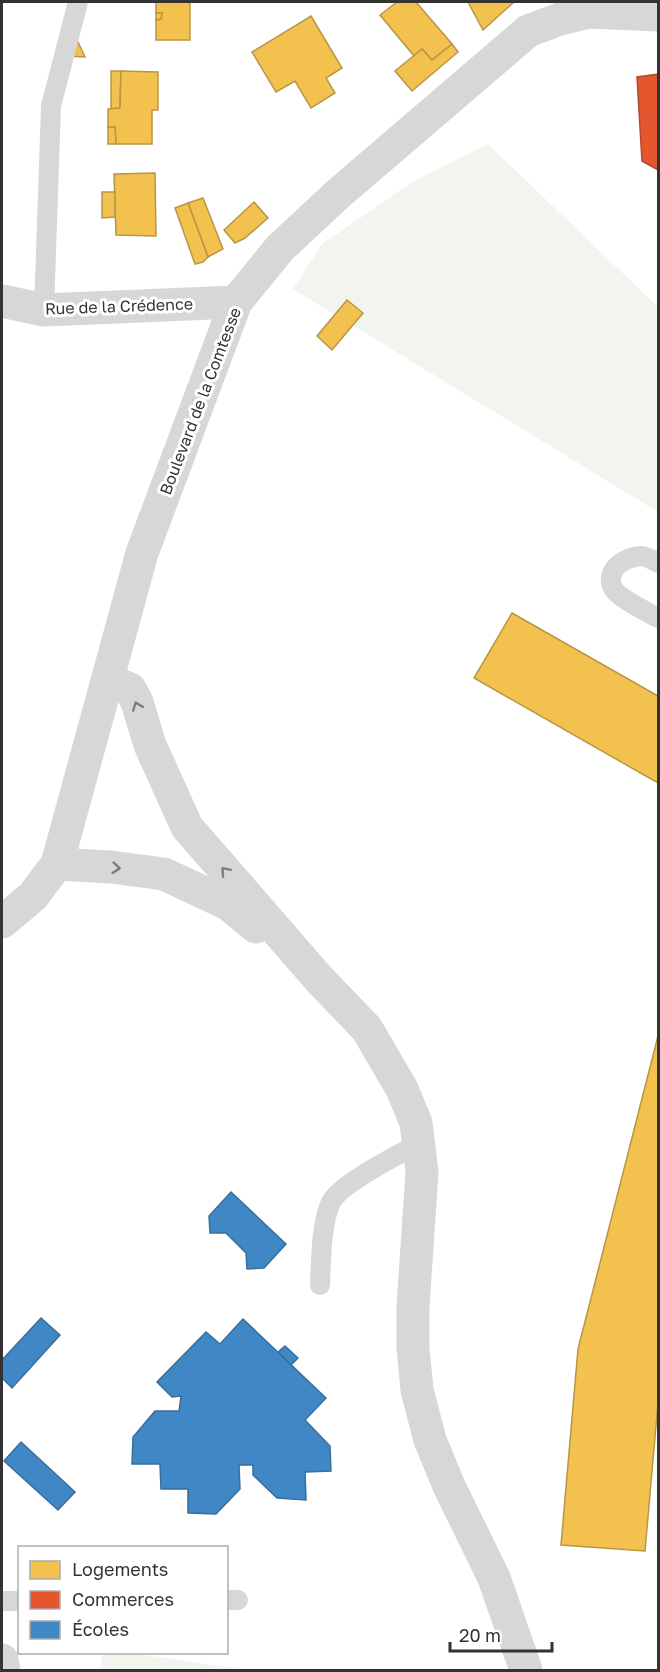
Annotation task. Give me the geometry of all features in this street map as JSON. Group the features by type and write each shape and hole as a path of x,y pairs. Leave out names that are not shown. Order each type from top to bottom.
{"street":[{"name":"Boulevard de la Comtesse","path":"2,922 33,896 57,864 142,553 236,302 280,248 329,202 528,31 560,18 589,12 658,15"},
{"name":"Rue de la Crédence","path":"2,301 44,310 236,302"},
{"path":"108,680 130,689 137,702 150,745 187,827 319,979 367,1029 402,1089 416,1123 422,1172 413,1306 413,1348 417,1390 430,1440 449,1486 494,1578 526,1671"},
{"path":"57,864 111,867 164,874 228,904 319,979"},
{"path":"2,1660 4,1671"}],"lane":[{"path":"44,310 51,106 78,2"},
{"path":"658,563 643,556 622,560 612,573 612,586 618,595 658,618"},
{"path":"320,1285 323,1238 332,1201 350,1184 419,1143"},
{"path":"2,1601 18,1601"}],"shaded area":[{"path":"488,144 658,307 658,512 293,289 322,244 414,181"},
{"path":"103,1654 139,1654 245,1670 100,1670"}],"building: Logements":[{"path":"156,2 190,2 190,40 156,40 156,20 161,19 162,13 156,13"},
{"path":"397,2 416,2 452,44 432,60 422,49 414,56 380,15"},
{"path":"468,2 514,2 483,30"},
{"path":"156,13 162,13 161,19 156,20"},
{"path":"311,16 342,68 326,78 335,93 311,108 295,81 276,92 252,52"},
{"path":"71,38 78,42 85,57 66,56"},
{"path":"452,44 458,52 412,91 395,71 422,49 432,60"},
{"path":"111,71 121,71 120,108 111,109"},
{"path":"121,71 158,72 158,110 152,110 152,144 116,144 115,127 108,127 108,109 120,108"},
{"path":"108,127 115,127 116,144 108,144"},
{"path":"155,173 156,236 116,235 114,174"},
{"path":"102,192 115,192 115,217 102,218"},
{"path":"203,198 223,249 208,257 188,203"},
{"path":"254,202 268,218 245,238 235,243 224,230"},
{"path":"188,203 208,257 203,262 195,264 175,208"},
{"path":"347,300 363,313 332,350 317,336"},
{"path":"512,613 658,696 658,783 474,678"},
{"path":"658,1036 658,1403 645,1551 561,1545 578,1349"}],"building: Commerces":[{"path":"658,74 658,170 642,161 637,77"}],"building: Écoles":[{"path":"231,1192 286,1244 264,1268 247,1269 246,1253 226,1233 210,1233 209,1216"},
{"path":"41,1318 60,1335 12,1388 2,1378 2,1360"},
{"path":"243,1319 326,1398 305,1420 330,1446 331,1471 305,1472 306,1500 277,1498 253,1475 253,1465 239,1465 240,1489 216,1514 188,1513 188,1489 161,1489 160,1464 132,1464 133,1437 155,1411 179,1411 181,1396 172,1397 157,1382 206,1332 220,1344"},
{"path":"285,1346 298,1358 291,1365 278,1352"},
{"path":"21,1442 75,1492 58,1510 4,1461"}]}
